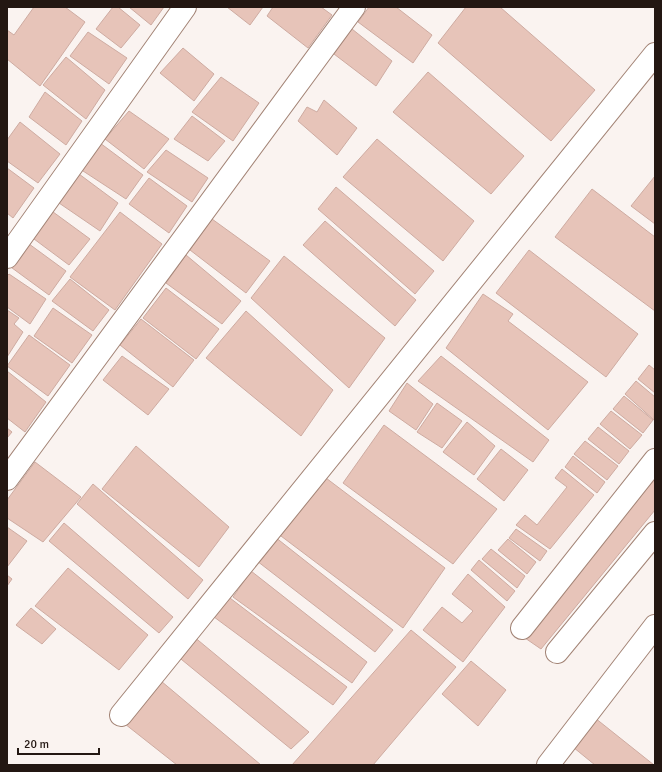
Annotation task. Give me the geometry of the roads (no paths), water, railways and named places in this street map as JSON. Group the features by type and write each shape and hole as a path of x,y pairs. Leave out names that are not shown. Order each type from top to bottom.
{"street":[{"path":"7,257 185,7"},
{"path":"7,479 354,7"},
{"path":"121,715 655,54"},
{"path":"522,628 655,460"},
{"path":"557,652 655,533"},
{"path":"548,765 655,626"}]}
